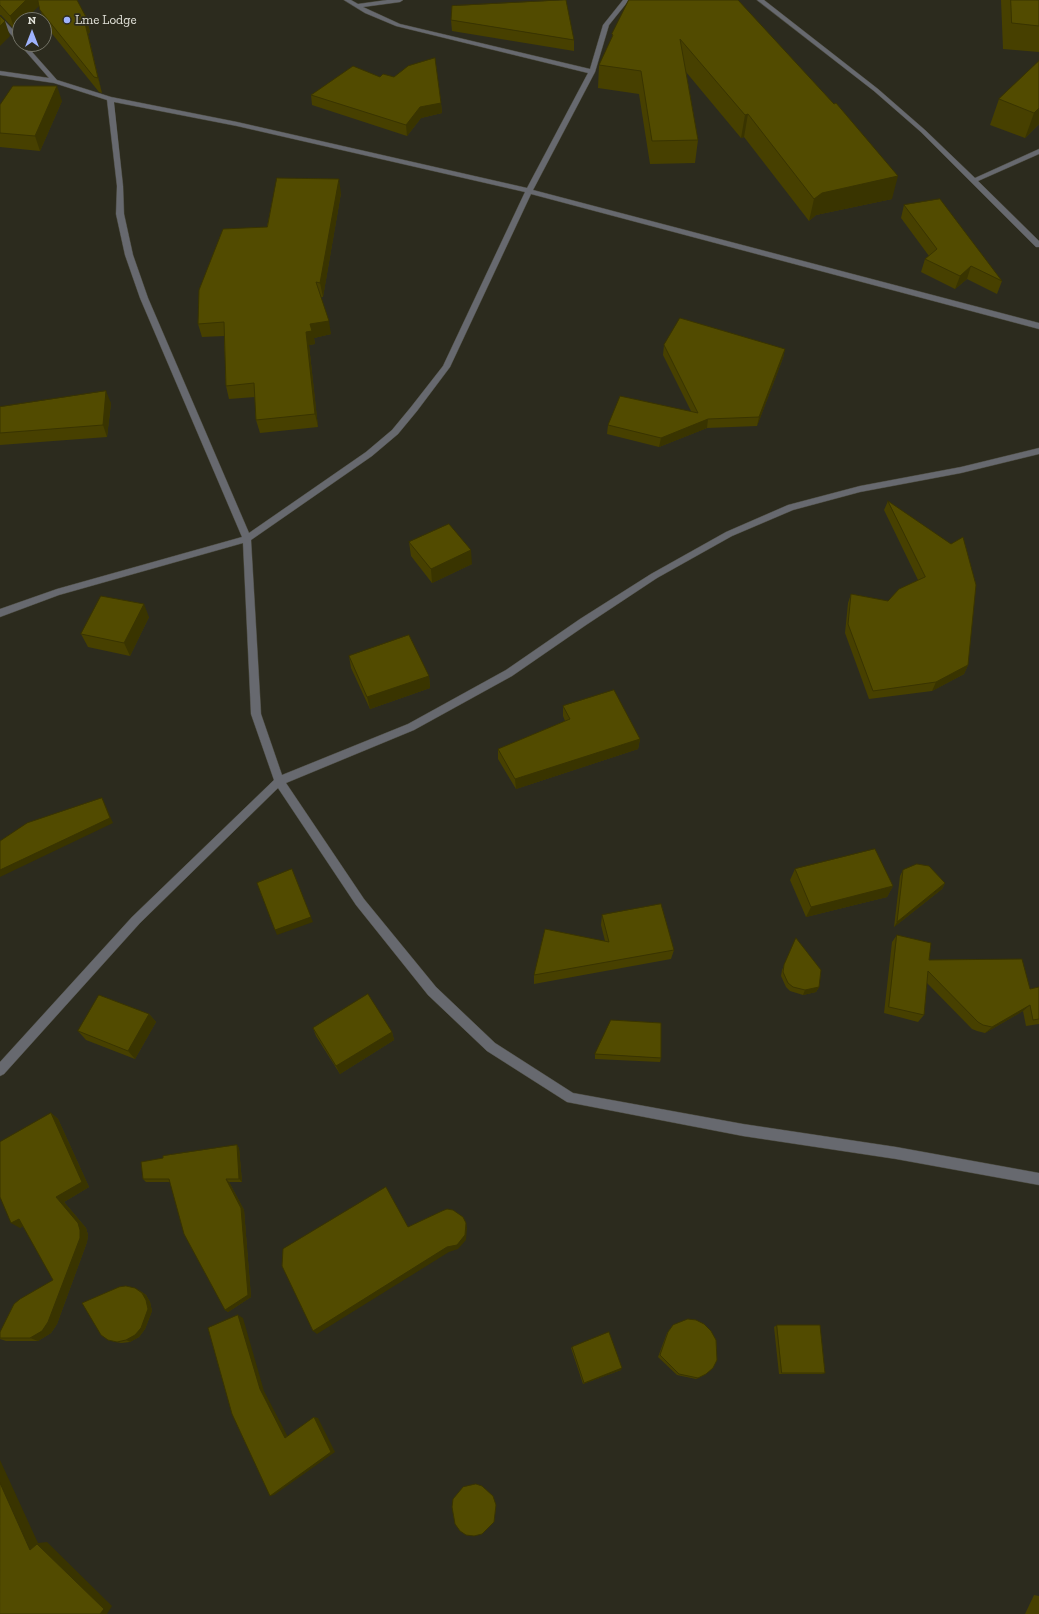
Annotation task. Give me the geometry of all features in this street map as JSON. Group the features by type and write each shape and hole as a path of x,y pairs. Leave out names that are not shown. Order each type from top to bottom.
{"street":[{"path":"347,0 356,6 398,25 592,72"},
{"path":"356,6 400,0"},
{"path":"0,613 56,592 247,539 369,454 395,432 414,410 446,367 529,191 592,72 606,25 626,0"},
{"path":"760,0 876,90 923,131 1039,245"},
{"path":"0,18 12,32"},
{"path":"29,52 55,81"},
{"path":"0,73 55,81 110,98 237,124 529,191 1039,326"},
{"path":"110,98 120,186 120,214 128,255 144,298 247,539 256,714 279,781 360,902 432,991 492,1047 571,1098 743,1130 896,1153 1039,1179"},
{"path":"973,181 1039,151"},
{"path":"0,1070 136,920 279,781 411,727 509,673 583,622 654,576 736,531 791,507 860,489 961,470 1039,451"}],"building":[{"path":"0,0 26,0 14,12 12,12 10,16 0,5"},
{"path":"38,0 77,0 86,17 84,19 98,78 94,77 52,25 52,12 42,12"},
{"path":"566,0 574,40 451,20 452,6"},
{"path":"629,0 738,0 834,104 836,103 898,176 822,193 814,199 748,114 745,115 680,39 698,140 652,141 641,71 599,65"},
{"path":"1011,0 1039,0 1039,26 1012,23"},
{"path":"0,16 5,21 0,26"},
{"path":"435,58 441,103 420,107 406,125 311,95 353,66 380,77 383,74 394,77 408,66"},
{"path":"1039,61 1039,108 1034,113 999,99"},
{"path":"13,86 57,86 35,136 0,133 0,105"},
{"path":"277,178 339,179 320,283 316,282 329,321 310,324 312,331 306,332 315,414 256,420 254,383 226,386 224,322 198,324 199,290 223,229 267,227"},
{"path":"940,199 1002,281 971,266 960,276 925,259 937,249 904,205"},
{"path":"680,318 785,349 759,417 708,419 661,438 608,425 620,396 698,413 664,345"},
{"path":"106,391 103,425 0,433 0,407"},
{"path":"888,501 951,544 963,537 976,585 968,665 936,682 873,691 848,624 851,594 888,601 899,589 925,577"},
{"path":"449,524 471,550 431,569 409,542"},
{"path":"101,596 144,604 124,643 81,634"},
{"path":"409,635 429,676 367,697 349,656"},
{"path":"614,690 640,739 515,779 498,749 570,719 563,706"},
{"path":"102,798 110,818 0,870 0,841 27,823"},
{"path":"875,849 893,886 811,907 795,869"},
{"path":"917,864 929,866 945,883 897,922 903,870"},
{"path":"292,869 311,917 275,930 257,883"},
{"path":"661,904 674,950 534,975 545,929 609,942 602,915"},
{"path":"897,935 931,943 929,960 1022,959 1030,989 1039,987 1039,1019 1033,1020 1030,1005 992,1027 983,1025 978,1022 928,971 924,1015 889,1007"},
{"path":"796,938 821,970 819,987 805,990 793,987 788,983 783,972 784,965"},
{"path":"368,994 392,1032 336,1066 313,1028"},
{"path":"99,995 149,1014 128,1051 78,1031"},
{"path":"611,1020 661,1023 661,1058 595,1054"},
{"path":"51,1113 82,1182 56,1197 78,1223 80,1238 48,1322 42,1331 30,1338 0,1338 0,1332 14,1304 53,1280 19,1219 11,1223 0,1197 0,1142"},
{"path":"237,1145 239,1179 226,1179 241,1208 248,1295 225,1310 184,1234 169,1179 143,1179 141,1162 163,1158 163,1156"},
{"path":"386,1187 408,1227 447,1209 453,1210 463,1217 466,1223 465,1235 457,1245 447,1247 313,1331 282,1266 283,1249"},
{"path":"126,1286 135,1288 142,1293 146,1300 148,1309 141,1328 135,1335 126,1340 117,1342 108,1340 101,1335 82,1303 119,1287"},
{"path":"238,1315 260,1389 285,1438 314,1417 331,1452 270,1496 232,1414 208,1328"},
{"path":"688,1319 696,1320 704,1324 711,1331 716,1340 717,1360 713,1368 698,1378 679,1374 660,1355 668,1332 673,1325"},
{"path":"777,1325 820,1325 825,1373 782,1373"},
{"path":"609,1332 622,1368 584,1383 572,1347"},
{"path":"0,1483 30,1550 37,1544 104,1609 100,1614 0,1614"},
{"path":"476,1484 482,1486 493,1496 496,1505 494,1522 482,1534 474,1536 466,1535 460,1531 455,1524 452,1507 453,1499 463,1487"}],"place":[{"name":"Lme Lodge","path":"67,20"}]}
